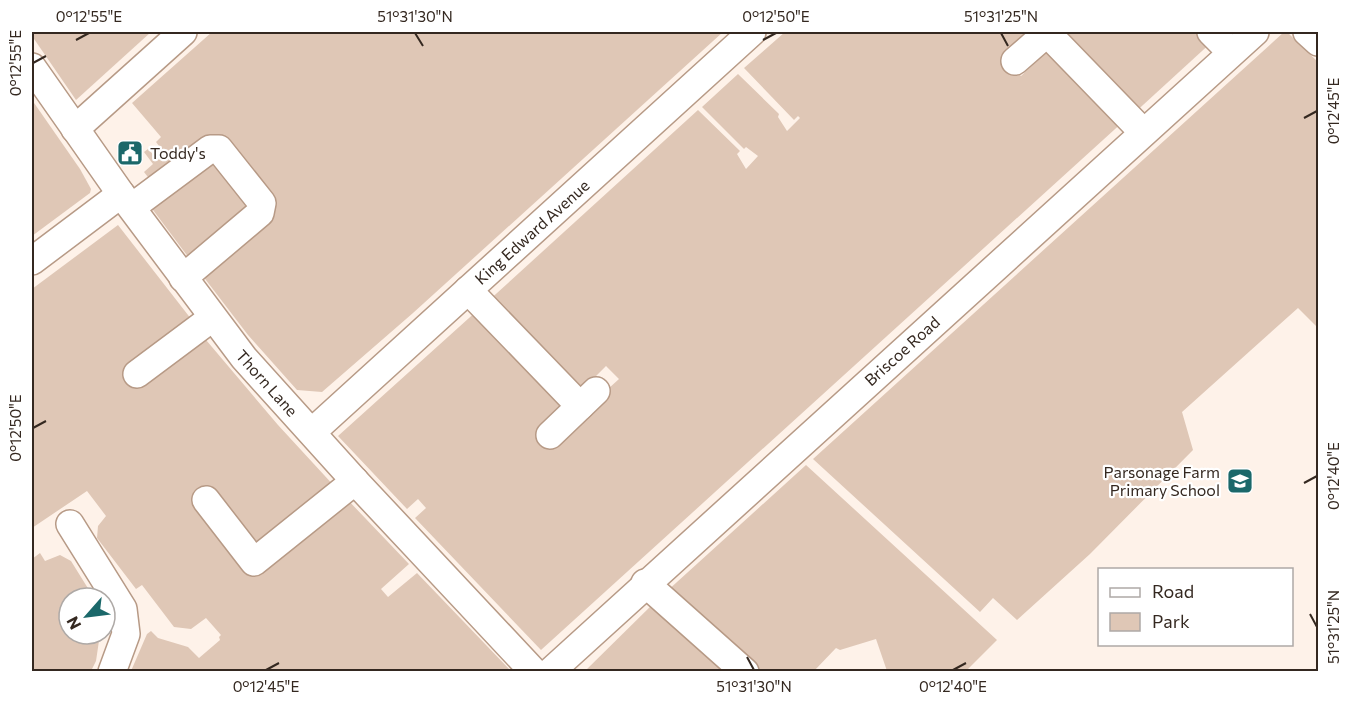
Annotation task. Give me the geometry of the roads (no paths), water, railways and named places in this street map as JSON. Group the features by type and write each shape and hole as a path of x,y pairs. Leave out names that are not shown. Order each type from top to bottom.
{"street":[{"path":"75,129 183,32"},
{"name":"King Edward Avenue","path":"312,432 752,32"},
{"path":"1211,32 1232,52"},
{"name":"Briscoe Road","path":"550,672 645,583 1255,32"},
{"path":"1308,32 1318,42"},
{"path":"1015,61 1047,33 1143,132"},
{"name":"Thorn Lane","path":"32,67 126,200 244,358 534,672"},
{"path":"32,261 210,149 219,149 262,203 260,213 183,278"},
{"path":"468,290 588,399 550,435"},
{"path":"137,374 212,318"},
{"path":"206,500 254,562 356,481"},
{"path":"70,524 123,609 126,634 112,672"},
{"path":"645,583 745,672"}],"place":[{"name":"Toddy's","path":"130,153"},
{"name":"Parsonage Farm Primary School","path":"1240,481"}]}
